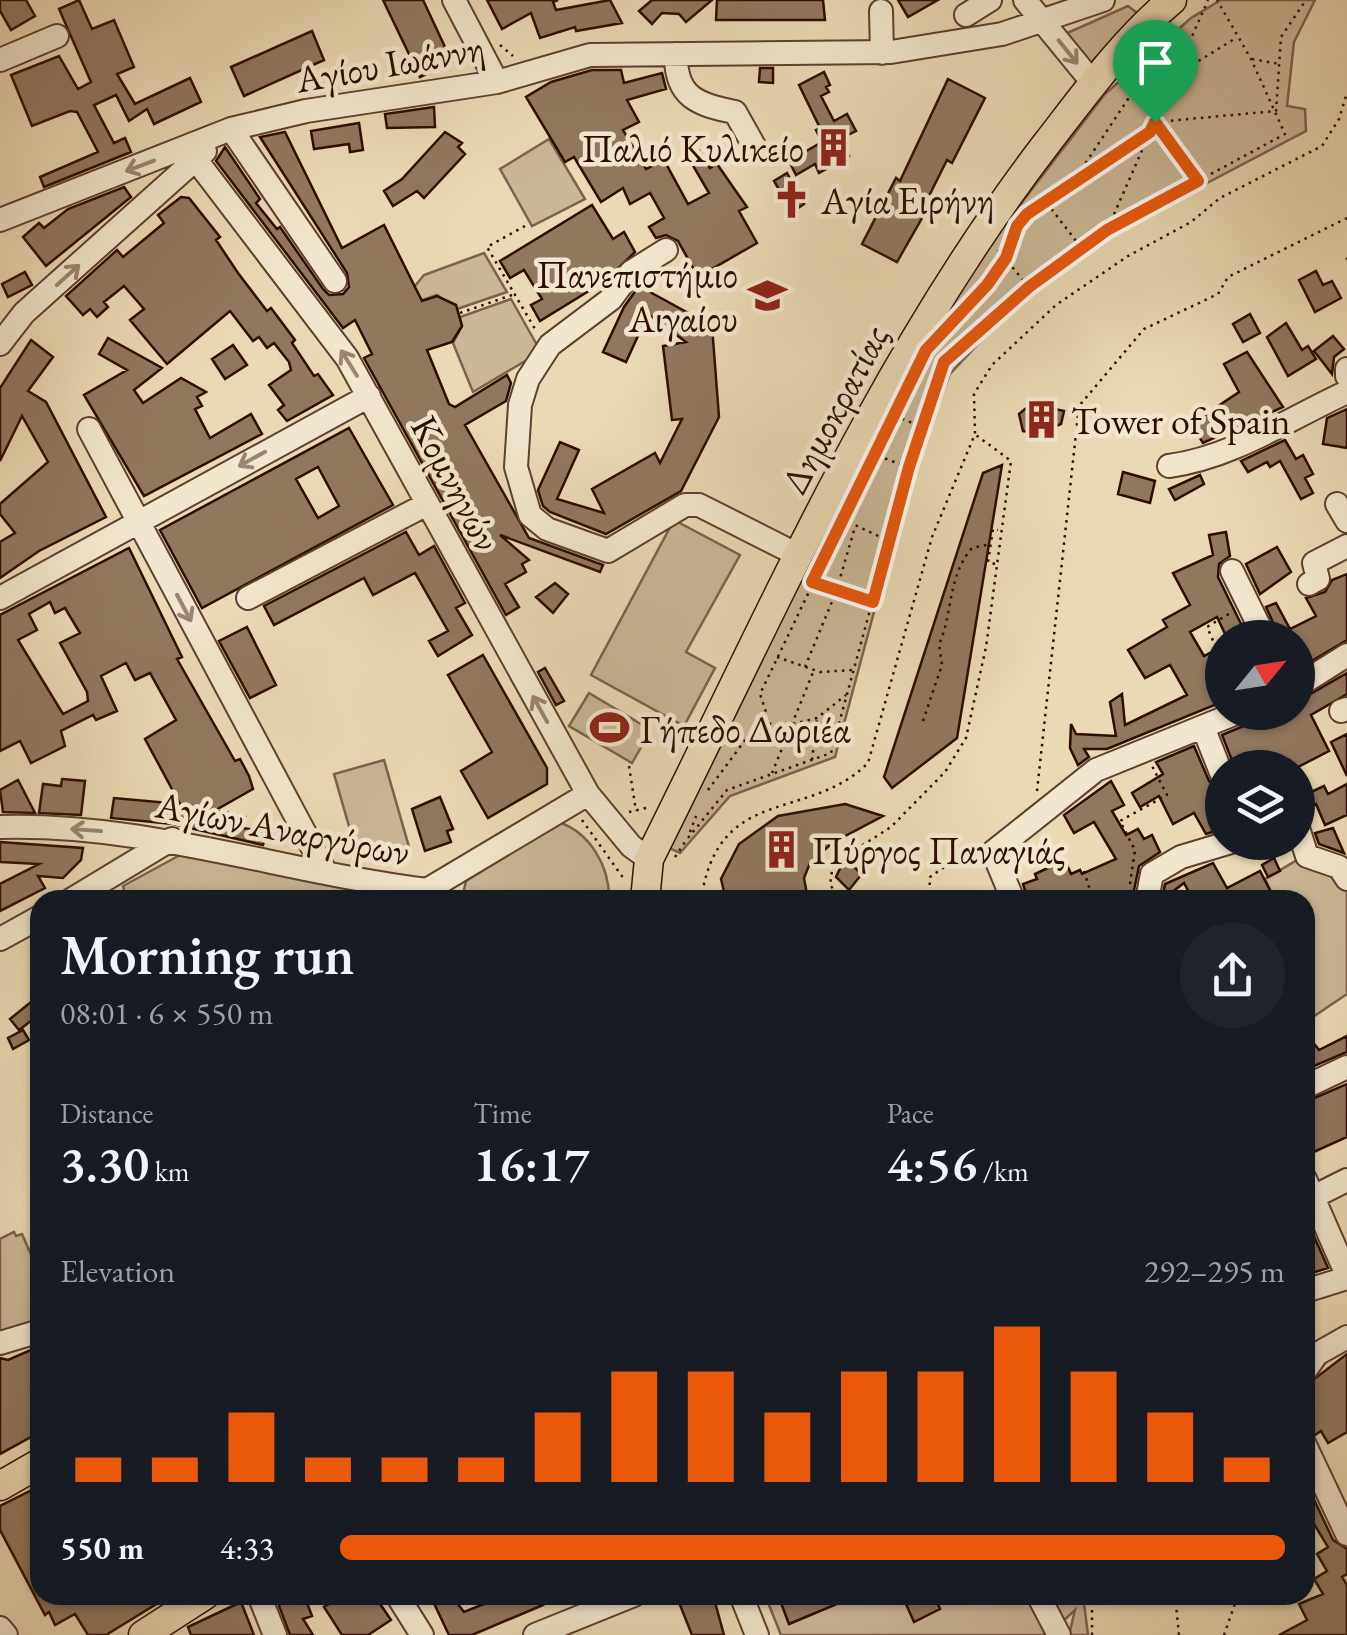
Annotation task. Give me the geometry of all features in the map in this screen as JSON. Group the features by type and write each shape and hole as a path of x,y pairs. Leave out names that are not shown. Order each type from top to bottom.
{"main road":[{"name":"Δημοκρατίας","path":"650,890 800,556 915,335 997,208 1094,83 1172,0"},
{"path":"0,1486 30,1470"},
{"path":"144,1635 190,1605"}],"street":[{"path":"454,0 497,82"},
{"path":"966,15 990,0"},
{"path":"1026,0 1094,83"},
{"name":"Αγίου Ιωάννη","path":"230,130 306,111 497,82 590,55 882,52 1002,34 1103,0"},
{"path":"881,12 882,52"},
{"path":"0,60 57,36"},
{"path":"676,54 686,92 699,105 735,112 757,151"},
{"path":"0,344 24,313 192,154 230,130 334,281"},
{"path":"0,220 192,154"},
{"name":"Κομνηνών","path":"192,154 347,358 579,800 631,846 664,860"},
{"path":"666,250 630,272 611,299 550,345 528,379 514,441 519,488 538,524 608,551 685,505 698,505 800,556"},
{"path":"1169,466 1204,461 1302,418 1347,392"},
{"path":"0,598 368,396"},
{"path":"89,428 324,870"},
{"path":"248,598 427,504"},
{"path":"1309,584 1318,579 1314,563 1347,546"},
{"path":"1232,570 1256,620"},
{"path":"1315,675 1347,655"},
{"path":"1009,890 993,852 1096,770 1203,727 1212,750"},
{"name":"Αγίων Αναργύρων","path":"427,890 579,800"},
{"name":"Αγίων Αναργύρων","path":"0,828 94,830 169,842 324,870 387,890"},
{"path":"88,890 169,842"},
{"path":"1140,890 1152,874 1181,857 1205,850"},
{"path":"1315,859 1339,867 1347,880"},
{"path":"439,884 447,890"},
{"path":"0,938 30,922"},
{"path":"1315,1082 1347,1067"},
{"path":"1315,1187 1347,1180"},
{"path":"1315,1200 1347,1276 1315,1287"},
{"path":"0,1343 30,1334"},
{"path":"1315,1357 1347,1336"},
{"path":"1315,1472 1347,1534"},
{"path":"263,1605 274,1635"},
{"path":"402,1605 422,1635"},
{"path":"535,1635 609,1605"},
{"path":"745,1605 757,1635"},
{"path":"1043,1605 1058,1635"},
{"path":"0,1628 6,1635"}],"path":[{"path":"1107,230 1208,0"},
{"path":"664,860 728,790 831,753 909,467 944,362 1029,287 1107,230 1285,134 1251,59 1217,0"},
{"path":"1276,111 1280,37 1306,0"},
{"path":"1068,189 1130,96 1179,73 1238,37"},
{"path":"1251,59 1280,64"},
{"path":"704,890 720,845 736,824 850,781 868,763 932,537 975,434 974,394 1012,344 1056,305 1128,256 1191,222 1220,198 1322,146 1339,119 1347,93"},
{"path":"1155,122 1276,111"},
{"path":"1155,122 1198,181"},
{"path":"951,324 1006,258 1017,226 1150,132"},
{"path":"1046,202 1082,250"},
{"path":"1036,802 1079,406 1144,329 1218,294 1228,277 1347,218"},
{"path":"525,226 486,248 550,345"},
{"path":"997,249 1029,287"},
{"path":"460,313 514,294"},
{"path":"936,356 944,362"},
{"path":"887,428 894,415 922,426"},
{"path":"833,890 830,886 833,864 890,827 945,772 966,738 986,647 1011,461 975,434"},
{"path":"880,442 874,455 909,467"},
{"path":"704,796 766,712 760,694 858,488"},
{"path":"832,513 890,542"},
{"path":"804,667 836,592 855,527"},
{"path":"995,564 988,562 994,529 999,530"},
{"path":"922,721 942,665 939,644 947,634 953,584 972,548 991,544"},
{"path":"812,582 873,602"},
{"path":"1217,620 1247,603"},
{"path":"776,657 814,670 854,670"},
{"path":"771,775 814,670"},
{"path":"791,725 817,718 848,694"},
{"path":"812,760 817,718"},
{"path":"761,719 788,732"},
{"path":"1139,890 1135,850 1120,821 1166,795 1145,752"},
{"path":"629,766 636,813"},
{"path":"579,800 624,879 622,890"},
{"path":"624,812 636,813 657,800"},
{"path":"688,838 698,810"},
{"path":"664,860 676,841"},
{"path":"929,890 930,876 976,845"},
{"path":"1084,871 1090,890"},
{"path":"1092,1605 1092,1635"},
{"path":"1176,1605 1179,1635"},
{"path":"1224,1635 1234,1605"}],"shaded area":[{"path":"1221,0 1315,0 1294,42 1287,106 1305,109 1306,131 1112,233 1010,310 950,374 910,478 835,757 730,796 680,853 669,848 884,411 993,240 1105,94 1191,18"},
{"path":"1128,6 1137,13 1090,64 1065,34"},
{"path":"549,139 585,199 532,226 500,169"},
{"path":"484,253 507,292 457,309 437,295 394,310 389,300 415,286 424,275"},
{"path":"511,299 537,345 532,357 473,392 453,343 462,326 460,317"},
{"path":"674,520 740,555 686,652 715,668 684,726 591,675"},
{"name":"Γήπεδο Δωριέα","path":"589,693 651,730 632,763 569,726"},
{"path":"384,760 409,847 359,861 334,774"},
{"path":"558,822 580,834 596,852 608,890 464,890 466,881"},
{"path":"182,854 381,890 124,890 123,886"},
{"path":"1297,860 1314,860 1336,869 1347,887 1347,994 1315,1016 1315,890 1270,890 1265,879"},
{"path":"14,1232 16,1236 22,1234 30,1252 30,1324 0,1332 0,1239"},
{"path":"769,1605 1084,1605 1088,1635 1069,1635 1075,1610 1048,1635 781,1635"}],"building":[{"path":"0,0 26,0 35,16 11,30 0,11"},
{"path":"79,0 92,29 114,20 134,67 117,74 135,104 190,78 201,102 154,124 147,109 129,121 116,95 94,105 114,143 125,138 131,152 44,187 40,177 98,152 77,112 70,111 32,126 11,75 59,56 78,89 91,82 59,9"},
{"path":"383,0 423,0 452,62 420,77"},
{"path":"487,0 558,0 553,2 556,10 610,0 622,23 576,31 575,27 540,38 531,13 502,29"},
{"path":"652,0 712,0 686,22 679,14 662,13 652,24 639,11"},
{"path":"717,0 823,0 825,20 716,20"},
{"path":"898,0 938,0 908,17"},
{"path":"312,31 324,60 244,96 231,67"},
{"path":"760,68 773,68 773,83 759,82"},
{"path":"592,70 621,70 624,83 662,73 666,89 627,100 639,122 623,130 646,169 664,160 688,204 709,193 688,157 699,151 710,168 717,164 747,207 739,211 757,243 698,277 678,241 666,235 656,238 649,227 664,218 650,193 630,204 623,188 601,202 574,157 565,162 526,97 551,82"},
{"path":"824,72 830,85 826,87 829,92 821,96 834,121 847,114 856,131 840,139 849,156 819,173 815,164 796,175 789,161 822,142 816,130 820,128 799,85"},
{"path":"948,79 985,98 952,163 947,160 930,194 934,197 897,262 862,244 896,178 900,181"},
{"path":"434,107 435,127 387,128 385,114"},
{"path":"359,123 363,150 350,152 349,144 314,149 311,131"},
{"path":"285,132 342,248 384,225 422,301 437,296 456,305 462,326 452,342 427,350 449,404 455,407 507,375 511,383 506,401 465,425 529,538 603,565 600,572 500,535 529,560 522,564 526,572 505,584 519,607 506,615 364,358 372,354 355,320 343,328 216,161 225,147 260,199 256,203 277,229 280,227 323,289 329,295 343,294 349,287 347,273 260,137"},
{"path":"445,132 462,143 458,147 465,154 424,198 417,191 393,206 384,191 402,179"},
{"path":"787,173 804,204 792,212 774,181"},
{"path":"124,187 131,197 46,266 23,237 39,223 44,228 68,209"},
{"path":"181,197 189,198 220,237 216,240 238,273 267,311 271,308 295,340 292,343 314,376 318,374 333,395 287,421 278,410 284,405 269,385 291,370 289,362 274,343 267,348 259,337 253,341 230,311 167,364 130,320 144,309 124,286 104,302 108,307 97,317 90,309 83,315 66,296 117,250 123,257 164,223 158,215"},
{"path":"592,205 613,239 624,232 635,252 605,281 540,321 531,305 542,299 524,270 510,278 500,261"},
{"path":"1316,271 1323,285 1332,281 1341,298 1315,312 1299,280"},
{"path":"25,272 32,285 8,297 2,284"},
{"path":"639,286 712,326 719,417 681,491 606,534 550,512 543,506 538,490 560,442 579,450 557,499 604,513 592,489 655,453 660,463 682,419 672,420 663,346 686,342 648,314 626,362 603,352 624,307"},
{"path":"1250,314 1260,333 1243,342 1233,324"},
{"path":"1286,323 1302,350 1308,346 1316,359 1288,376 1267,337"},
{"path":"1333,336 1344,349 1334,357 1332,374 1314,351"},
{"path":"108,338 162,368 134,390 143,403 181,378 206,392 197,397 202,406 195,409 210,438 251,414 262,434 144,496 84,395 127,370 99,354"},
{"path":"31,340 53,357 28,391 46,402 106,517 39,551 0,578 0,542 15,533 0,514 0,504 48,462 22,416 0,461 0,388"},
{"path":"233,345 247,365 225,379 212,359"},
{"path":"1247,352 1283,407 1203,443 1191,424 1239,392 1224,364"},
{"name":"Tower of Spain","path":"1031,404 1064,411 1061,424 1039,433 1023,431 1019,414"},
{"path":"1347,409 1347,448 1323,444 1327,418"},
{"path":"349,428 393,505 202,608 160,530","holes":["318,467 339,506 318,518 296,479"]},
{"path":"1285,440 1296,459 1303,455 1313,474 1305,478 1313,493 1301,499 1280,461 1270,467 1267,462 1248,472 1241,461"},
{"path":"1002,465 957,738 892,788 884,777 983,473"},
{"path":"1123,472 1155,481 1150,503 1118,494"},
{"path":"1200,475 1204,484 1175,500 1169,489"},
{"path":"406,532 419,555 434,546 465,603 456,608 472,635 438,656 429,641 448,631 415,573 373,595 364,578 274,625 264,606"},
{"path":"1226,532 1230,556 1219,564 1218,577 1239,620 1217,617 1205,620 1190,632 1205,656 1205,709 1107,749 1084,749 1089,757 1078,765 1070,748 1071,724 1076,734 1116,736 1110,702 1122,694 1125,725 1187,695 1170,665 1145,678 1128,650 1167,627 1163,620 1190,605 1173,573 1213,555 1209,535"},
{"path":"1277,547 1291,572 1260,594 1246,564"},
{"path":"129,548 182,657 177,659 235,761 240,759 249,776 253,789 216,810 245,817 243,828 266,832 263,845 173,824 111,818 114,798 180,804 145,739 176,720 150,673 135,680 126,663 101,676 117,711 96,720 93,715 61,731 65,746 31,763 20,741 0,751 0,615","holes":["50,602 55,613 65,608 80,633 60,643 87,692 88,701 63,714 18,640 37,630 29,614"]},
{"path":"1347,574 1347,640 1315,659 1315,620 1308,620 1316,616 1306,598 1325,592 1332,580"},
{"path":"555,583 568,594 553,613 536,597"},
{"path":"1276,603 1285,620 1272,620 1266,607"},
{"path":"247,627 276,685 250,698 219,641"},
{"path":"483,655 547,768 547,784 488,818 461,771 492,752 448,675"},
{"path":"545,668 564,701 556,705 538,672"},
{"path":"1347,673 1347,694 1315,713 1315,691"},
{"path":"1315,723 1329,751 1315,758 1315,750 1228,750 1222,735 1234,730 1315,730"},
{"path":"1347,734 1347,776 1331,742"},
{"path":"1194,746 1205,772 1205,832 1194,813 1173,824 1159,796 1140,807 1132,793 1163,774 1156,762"},
{"path":"62,779 85,781 81,815 39,813 43,784 61,786"},
{"path":"18,780 35,813 3,812 0,790"},
{"path":"1111,781 1124,805 1112,811 1126,835 1138,829 1144,839 1152,835 1160,852 1139,866 1134,890 1025,890 1023,884 1037,879 1035,874 1065,860 1071,874 1080,870 1082,874 1116,859 1094,822 1074,833 1064,815"},
{"path":"1347,784 1347,815 1325,825 1315,804 1315,790 1324,786 1328,794"},
{"path":"440,797 453,829 447,831 451,842 425,851 412,809"},
{"name":"Πύργος Παναγιάς","path":"845,804 883,816 832,843 810,863 804,878 806,890 724,890 721,879 739,844 778,816"},
{"path":"1333,828 1344,853 1319,844 1315,833"},
{"path":"0,842 83,848 81,860 63,878 38,876 45,888 30,890 30,896 0,911 0,884 39,864 0,862"},
{"name":"Πύργος Παναγιάς","path":"846,856 861,875 849,890 836,877"},
{"path":"1275,860 1280,871 1268,877 1262,865"},
{"path":"1213,863 1227,888 1260,871 1270,890 1188,890 1184,883 1175,890 1164,890 1165,884"},
{"path":"30,1003 30,1022 19,1030 10,1019"},
{"path":"23,1030 29,1040 13,1049 8,1038"},
{"path":"1347,1036 1347,1052 1315,1066 1315,1045 1319,1050"},
{"path":"1347,1084 1347,1137 1315,1151 1315,1098"},
{"path":"1315,1239 1328,1268 1315,1272"},
{"path":"30,1350 30,1438 0,1454 0,1358 8,1360"},
{"path":"1347,1354 1347,1432 1328,1443 1321,1431 1315,1435 1315,1378"},
{"path":"30,1491 30,1587 0,1530 0,1506"},
{"path":"1315,1502 1333,1540 1347,1549 1347,1574 1342,1577 1347,1585 1347,1635 1279,1635 1307,1620 1300,1605 1315,1605 1315,1597 1323,1594 1315,1578 1327,1571 1317,1554 1328,1547 1315,1526"},
{"path":"40,1605 155,1605 106,1635 88,1635 75,1614 55,1625 49,1612 45,1615"},
{"path":"242,1605 254,1635 191,1635 188,1627"},
{"path":"279,1605 308,1605 312,1616 303,1619 313,1635 290,1635"},
{"path":"381,1605 391,1620 368,1635 342,1635 324,1607"},
{"path":"435,1605 459,1605 464,1612 482,1605 543,1605 472,1635 449,1635"},
{"path":"680,1605 716,1605 724,1635 692,1635"},
{"path":"782,1605 834,1605 789,1624"},
{"path":"906,1605 938,1605 940,1609 914,1622"}],"place":[{"name":"Παλιό Κυλικείο","path":"834,147"},
{"name":"Αγία Ειρήνη","path":"791,199"},
{"name":"Πανεπιστήμιο Αιγαίου","path":"768,295"},
{"name":"Tower of Spain","path":"1041,420"},
{"name":"Γήπεδο Δωριέα","path":"610,728"},
{"name":"Πύργος Παναγιάς","path":"782,849"}],"route":[{"path":"1155,122 1198,181 1107,230 961,343 937,376 873,602 812,582 926,350 987,285 1006,258 1017,226 1027,214 1150,132 1155,122"}]}
